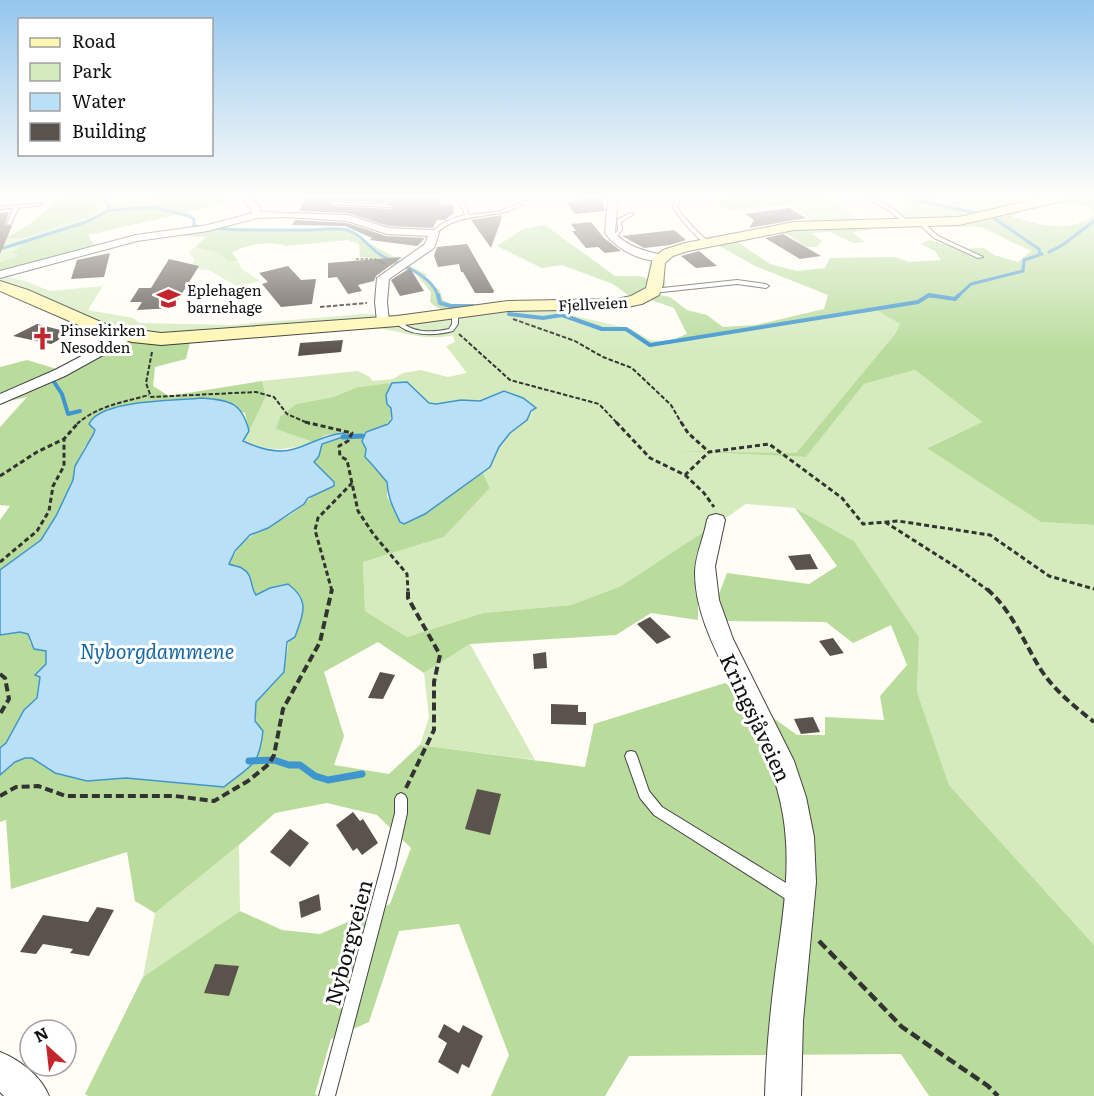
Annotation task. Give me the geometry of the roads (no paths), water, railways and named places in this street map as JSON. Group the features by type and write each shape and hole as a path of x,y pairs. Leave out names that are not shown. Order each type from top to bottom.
{"main road":[{"path":"661,258 678,249"},
{"name":"Fjellveien","path":"1,284 83,323 128,336 161,339 390,322 453,322 520,305 617,304 636,300 652,291 656,280 657,264 661,258"}],"street":[{"path":"1,284 106,249"},
{"path":"390,322 381,302 383,278 425,249"},
{"path":"631,249 661,258"},
{"path":"0,399 60,373 128,336"},
{"name":"Kringsjåveien","path":"716,520 708,547 705,572 710,605 724,643 777,749 797,814 802,851 785,1041 783,1096"},
{"path":"0,1069 31,1096"}],"lane":[{"path":"963,249 980,257"},
{"path":"652,291 737,282 766,286"},
{"path":"631,756 644,794 658,811 798,910"},
{"name":"Nyborgveien","path":"327,1096 388,868 401,813 401,799"}],"water":[{"path":"407,382 429,403 480,401 504,391 523,398 536,408 499,447 490,467 425,514 404,524 400,522 391,503 387,482 365,457 366,449 362,441 366,432 388,424 392,419 386,395 392,383"},
{"name":"Nyborgdammene","path":"202,398 220,400 238,408 243,414 249,431 243,441 262,448 275,451 288,450 345,433 343,437 322,444 319,456 314,462 334,482 334,486 308,498 304,504 268,528 250,535 235,551 229,564 246,571 256,595 270,588 288,584 300,596 303,608 295,637 287,642 284,672 256,702 255,721 263,731 256,759 224,787 126,778 87,781 55,773 32,758 15,762 0,775 0,748 6,743 24,710 37,698 40,677 35,675 46,664 46,651 34,649 28,634 20,632 0,635 0,570 41,540 56,516 73,480 75,466 95,430 89,424 96,416 108,410 140,403"}],"waterway":[{"path":"373,249 424,278 435,289 438,296"},
{"path":"1039,249 1040,254"},
{"path":"1049,252 1055,249"},
{"path":"958,296 971,284 1023,271 1024,260 1042,254"},
{"path":"438,295 440,303 451,306 473,306"},
{"path":"509,314 543,318 562,315 602,329 626,329 650,345 918,302 927,296"},
{"path":"927,296 936,296"},
{"path":"927,296 936,296"},
{"path":"936,296 955,299 958,296"},
{"path":"54,382 62,394 68,414 80,411"},
{"path":"343,437 362,436"},
{"path":"249,761 274,760 289,765 300,765 315,776 328,780 362,774"}],"place":[{"name":"Eplehagen barnehage","path":"169,298"},
{"name":"Pinsekirken Nesodden","path":"42,338"}]}
